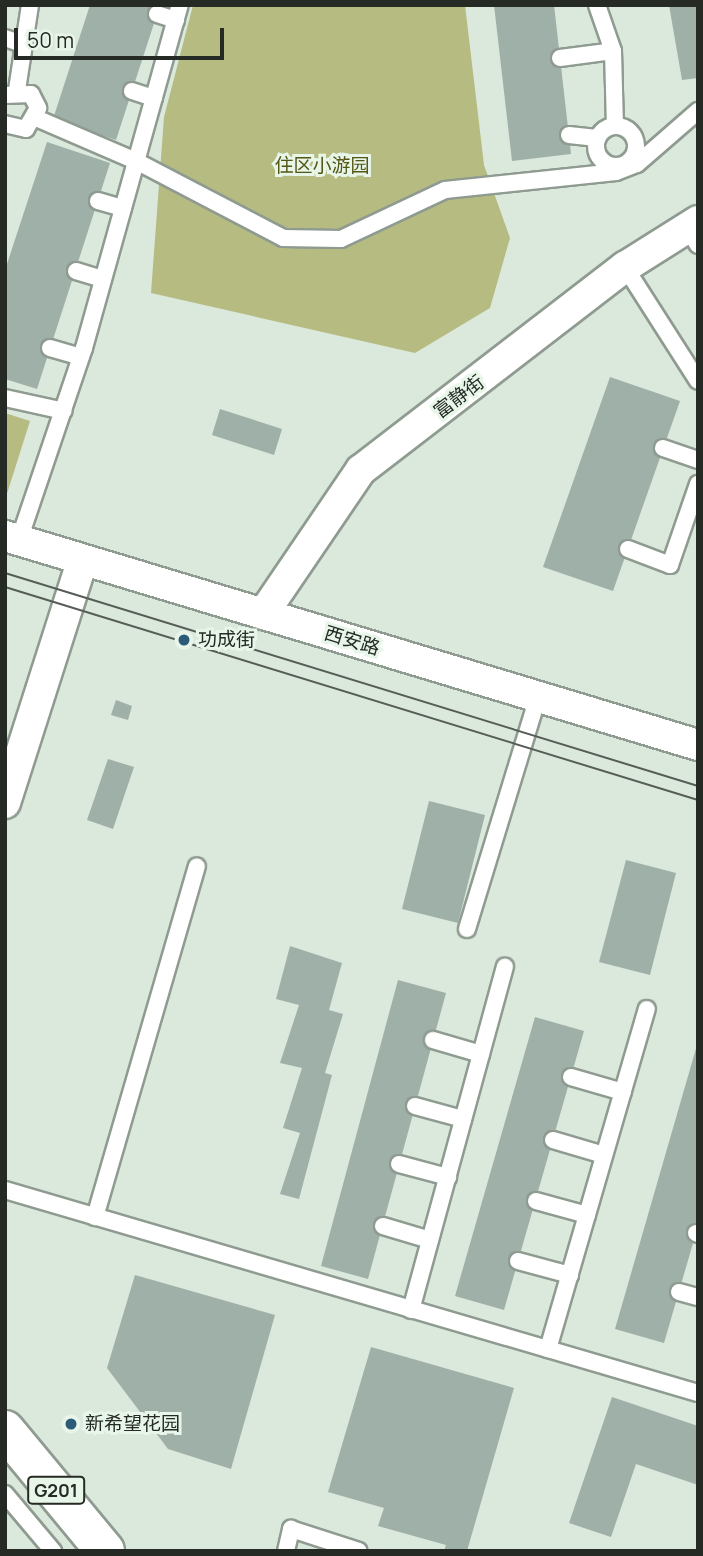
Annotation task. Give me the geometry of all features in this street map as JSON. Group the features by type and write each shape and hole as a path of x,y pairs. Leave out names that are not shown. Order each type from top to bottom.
{"highway":[{"name":"G201","path":"5,1430 105,1551"}],"street":[{"name":"富静街","path":"263,614 361,470 625,267 694,231"},
{"name":"西安路","path":"12,538 698,746"},
{"path":"5,803 82,561"}],"lane":[{"path":"7,131 26,129 36,118 36,101 11,93 30,5"},
{"path":"597,5 613,51 615,126"},
{"path":"12,538 64,411 178,13 157,14"},
{"path":"5,38 22,44"},
{"path":"560,58 613,51"},
{"path":"132,91 154,98"},
{"path":"36,118 136,161 283,238 341,239 445,190 616,172 637,164 698,111"},
{"path":"569,135 597,138 615,126"},
{"path":"597,138 601,160 612,167 628,162 634,138 615,126"},
{"path":"98,201 123,208"},
{"path":"625,267 698,381"},
{"path":"76,271 103,279"},
{"path":"50,348 81,357"},
{"path":"5,398 64,411"},
{"path":"663,448 698,460"},
{"path":"628,549 670,565 698,484"},
{"path":"467,929 538,697"},
{"path":"95,1217 197,867"},
{"path":"411,1310 505,967"},
{"path":"548,1349 646,1009"},
{"path":"433,1041 481,1054"},
{"path":"571,1077 623,1092"},
{"path":"415,1106 463,1119"},
{"path":"553,1140 604,1155"},
{"path":"399,1164 448,1177"},
{"path":"5,1189 698,1393"},
{"path":"536,1201 587,1215"},
{"path":"383,1226 430,1240"},
{"path":"518,1261 569,1275"},
{"path":"679,1292 698,1297"},
{"path":"5,1493 52,1551"},
{"path":"286,1551 291,1529 359,1551"}],"green space":[{"name":"住区小游园","path":"193,5 465,5 484,165 510,238 490,308 415,353 151,293 164,117"},
{"path":"5,413 30,421 5,500"}],"building":[{"path":"90,5 160,5 116,140 53,119"},
{"path":"494,5 554,5 571,154 512,161"},
{"path":"669,5 698,5 698,78 682,80"},
{"path":"47,142 110,163 37,389 5,379 5,270"},
{"path":"610,377 680,401 613,591 543,567"},
{"path":"220,409 282,429 274,455 212,435"},
{"path":"116,700 132,706 128,720 111,715"},
{"path":"108,759 134,767 113,829 87,820"},
{"path":"429,801 485,815 458,923 402,909"},
{"path":"626,860 676,873 650,975 599,962"},
{"path":"290,946 342,963 329,1010 343,1014 325,1073 332,1075 299,1199 280,1194 300,1133 283,1128 302,1068 280,1063 299,1005 276,999"},
{"path":"398,980 446,993 368,1279 321,1266"},
{"path":"535,1017 584,1031 504,1310 455,1296"},
{"path":"697,1045 698,1226 664,1343 615,1329"},
{"path":"135,1275 275,1315 231,1469 168,1449 107,1368"},
{"path":"371,1347 514,1388 467,1551 444,1551 446,1545 378,1526 384,1508 328,1492"},
{"path":"612,1397 698,1426 698,1485 636,1464 611,1537 569,1523"}],"tram line":[{"path":"5,573 698,786"},
{"path":"5,587 698,800"}],"place":[{"name":"功成街","path":"184,640"},
{"name":"新希望花园","path":"71,1424"}]}
